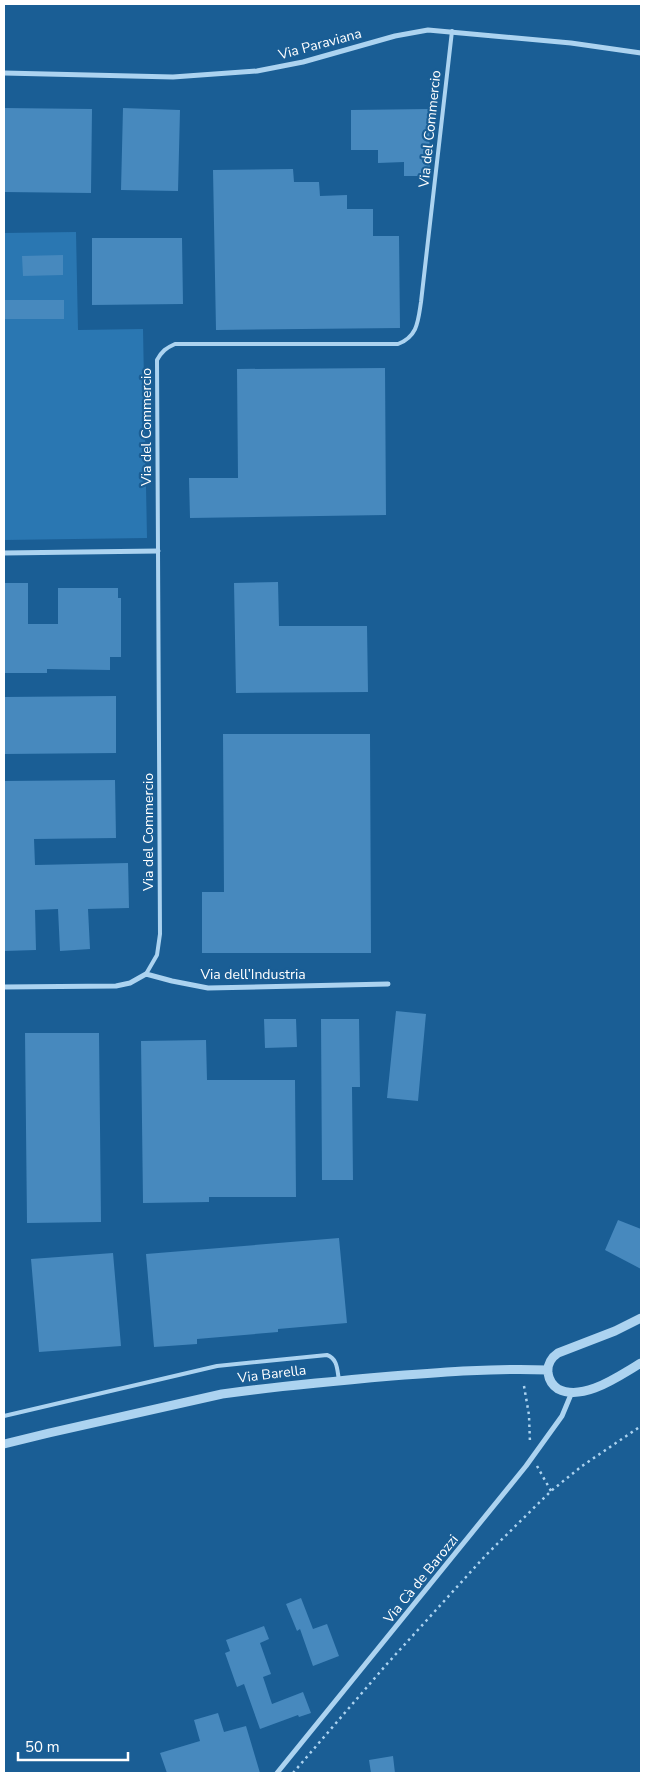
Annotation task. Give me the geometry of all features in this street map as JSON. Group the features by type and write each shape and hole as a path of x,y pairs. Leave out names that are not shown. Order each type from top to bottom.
{"street":[{"name":"Via Paraviana","path":"4,73 173,77 257,71 303,62 402,34 428,30 571,43 641,53"},
{"path":"4,552 158,551"},
{"path":"4,987 116,986 130,983 146,974"},
{"name":"Via dell’Industria","path":"146,974 172,982 208,988 388,984"},
{"path":"641,1318 615,1331 558,1353 552,1357 548,1370 554,1387 562,1391 583,1392 605,1384 641,1363"},
{"name":"Via Barella","path":"4,1444 222,1394 339,1380 475,1370 548,1370"},
{"name":"Via Cà de Barozzi","path":"277,1773 526,1466 558,1422 572,1392"}],"lane":[{"name":"Via del Commercio","path":"146,974 156,955 160,934 157,360 161,352 175,344 398,344 407,341 415,330 422,302 452,31"},
{"path":"4,1416 231,1364 327,1355 333,1357 336,1363 339,1380"}],"path":[{"path":"524,1386 531,1428 529,1450"},
{"path":"293,1773 386,1665 486,1555 551,1491 582,1466 641,1426"},
{"path":"537,1466 551,1491"}],"shaded area":[{"path":"76,232 78,330 143,329 147,538 4,540 4,233"}],"building":[{"path":"4,108 92,109 91,193 4,192"},
{"path":"123,108 180,110 178,191 121,190"},
{"path":"429,109 430,176 404,176 404,162 378,163 378,150 351,150 351,110"},
{"path":"293,169 294,182 319,182 320,196 347,195 347,209 373,209 373,236 399,236 400,328 216,330 213,170"},
{"path":"92,238 182,238 183,304 92,305"},
{"path":"63,255 63,275 23,276 22,256"},
{"path":"4,300 64,300 64,319 4,319"},
{"path":"385,368 386,515 190,518 189,478 238,478 237,369"},
{"path":"278,582 279,626 367,626 368,692 236,693 234,583"},
{"path":"4,583 28,583 28,624 58,624 58,588 118,588 118,598 121,598 121,657 110,657 110,670 47,669 47,673 4,673"},
{"path":"116,696 116,753 4,754 4,697"},
{"path":"223,734 370,734 371,953 202,953 202,892 224,892"},
{"path":"115,780 116,838 34,839 35,865 128,863 129,908 88,909 90,949 60,951 58,909 35,910 36,950 4,951 4,781"},
{"path":"396,1011 426,1014 418,1101 387,1098"},
{"path":"264,1019 296,1019 297,1047 265,1048"},
{"path":"321,1019 359,1019 360,1087 352,1087 353,1180 322,1180"},
{"path":"25,1033 99,1033 101,1222 27,1223"},
{"path":"206,1040 207,1080 295,1080 296,1197 209,1197 209,1202 143,1203 141,1041"},
{"path":"618,1220 641,1229 641,1269 605,1250"},
{"path":"339,1238 347,1323 278,1329 278,1332 197,1339 197,1344 154,1347 146,1254"},
{"path":"113,1253 121,1346 39,1352 31,1259"},
{"path":"301,1598 313,1629 327,1624 339,1656 313,1666 300,1629 297,1631 286,1604"},
{"path":"264,1626 269,1639 260,1643 271,1674 263,1677 272,1704 303,1692 311,1713 299,1717 298,1715 260,1729 244,1684 237,1687 225,1653 230,1651 226,1640"},
{"path":"218,1713 224,1732 246,1726 260,1773 167,1773 160,1753 200,1741 194,1720"},
{"path":"393,1756 395,1773 371,1773 369,1760"}]}
